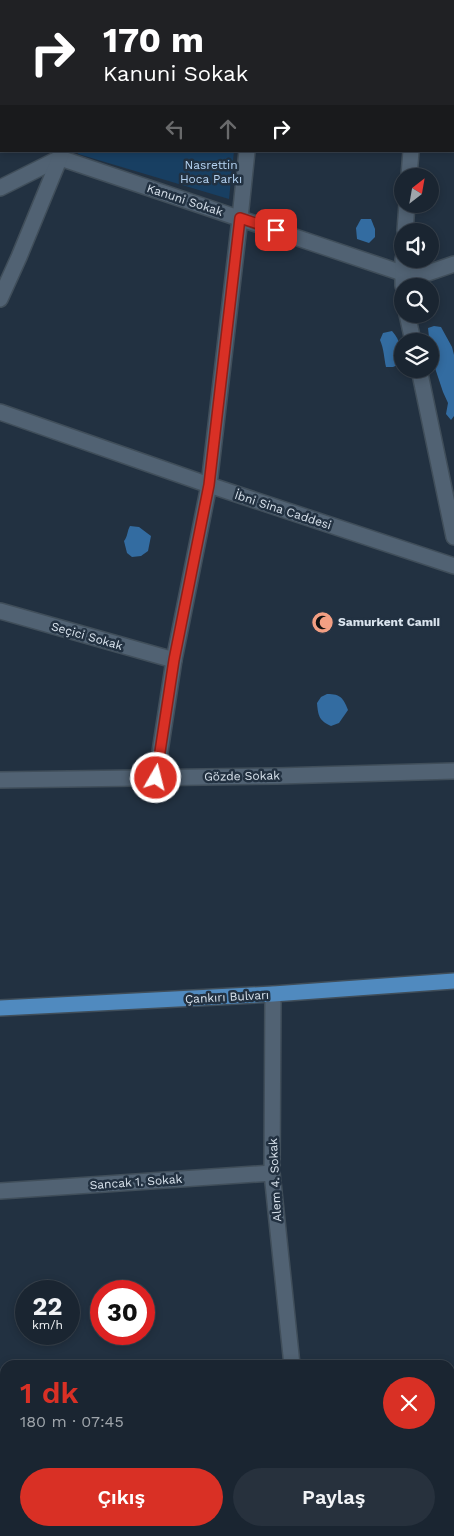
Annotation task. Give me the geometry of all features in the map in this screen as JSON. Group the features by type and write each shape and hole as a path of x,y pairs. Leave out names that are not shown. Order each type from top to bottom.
{"main road":[{"name":"Çankırı Bulvarı","path":"0,1008 273,994 454,981"}],"street":[{"path":"156,778 174,660 209,485 247,152"},
{"path":"410,168 411,152"},
{"path":"0,188 61,155"},
{"path":"0,299 61,155"},
{"name":"Kanuni Sokak","path":"61,155 402,273 425,274 454,264"},
{"path":"420,378 454,536"},
{"name":"İbni Sina Caddesi","path":"0,412 209,485 454,566"},
{"name":"Seçici Sokak","path":"0,611 174,660"},
{"name":"Gözde Sokak","path":"0,780 454,771"},
{"name":"Alem 4. Sokak","path":"273,994 272,1173 291,1360"},
{"name":"Sancak 1. Sokak","path":"0,1191 272,1173"}],"green space":[{"name":"Nasrettin Hoca Parkı","path":"79,152 234,152 229,199 78,154"}],"shaded area":[{"path":"361,219 371,219 375,229 375,237 369,243 357,239 356,228"},
{"path":"434,326 441,327 452,347 454,355 454,416 451,420 446,414 448,403 438,378 439,333 429,333 428,328"},
{"path":"392,331 394,334 393,367 386,367 380,340 383,333"},
{"path":"130,526 139,527 151,536 148,551 141,556 132,557 127,553 124,541"},
{"path":"327,694 341,698 348,710 339,723 331,726 322,720 317,707 321,697"}],"place":[{"name":"Samurkent Camii","path":"322,622"}],"route":[{"path":"156,778 174,660 209,485 240,218 276,230"}]}
